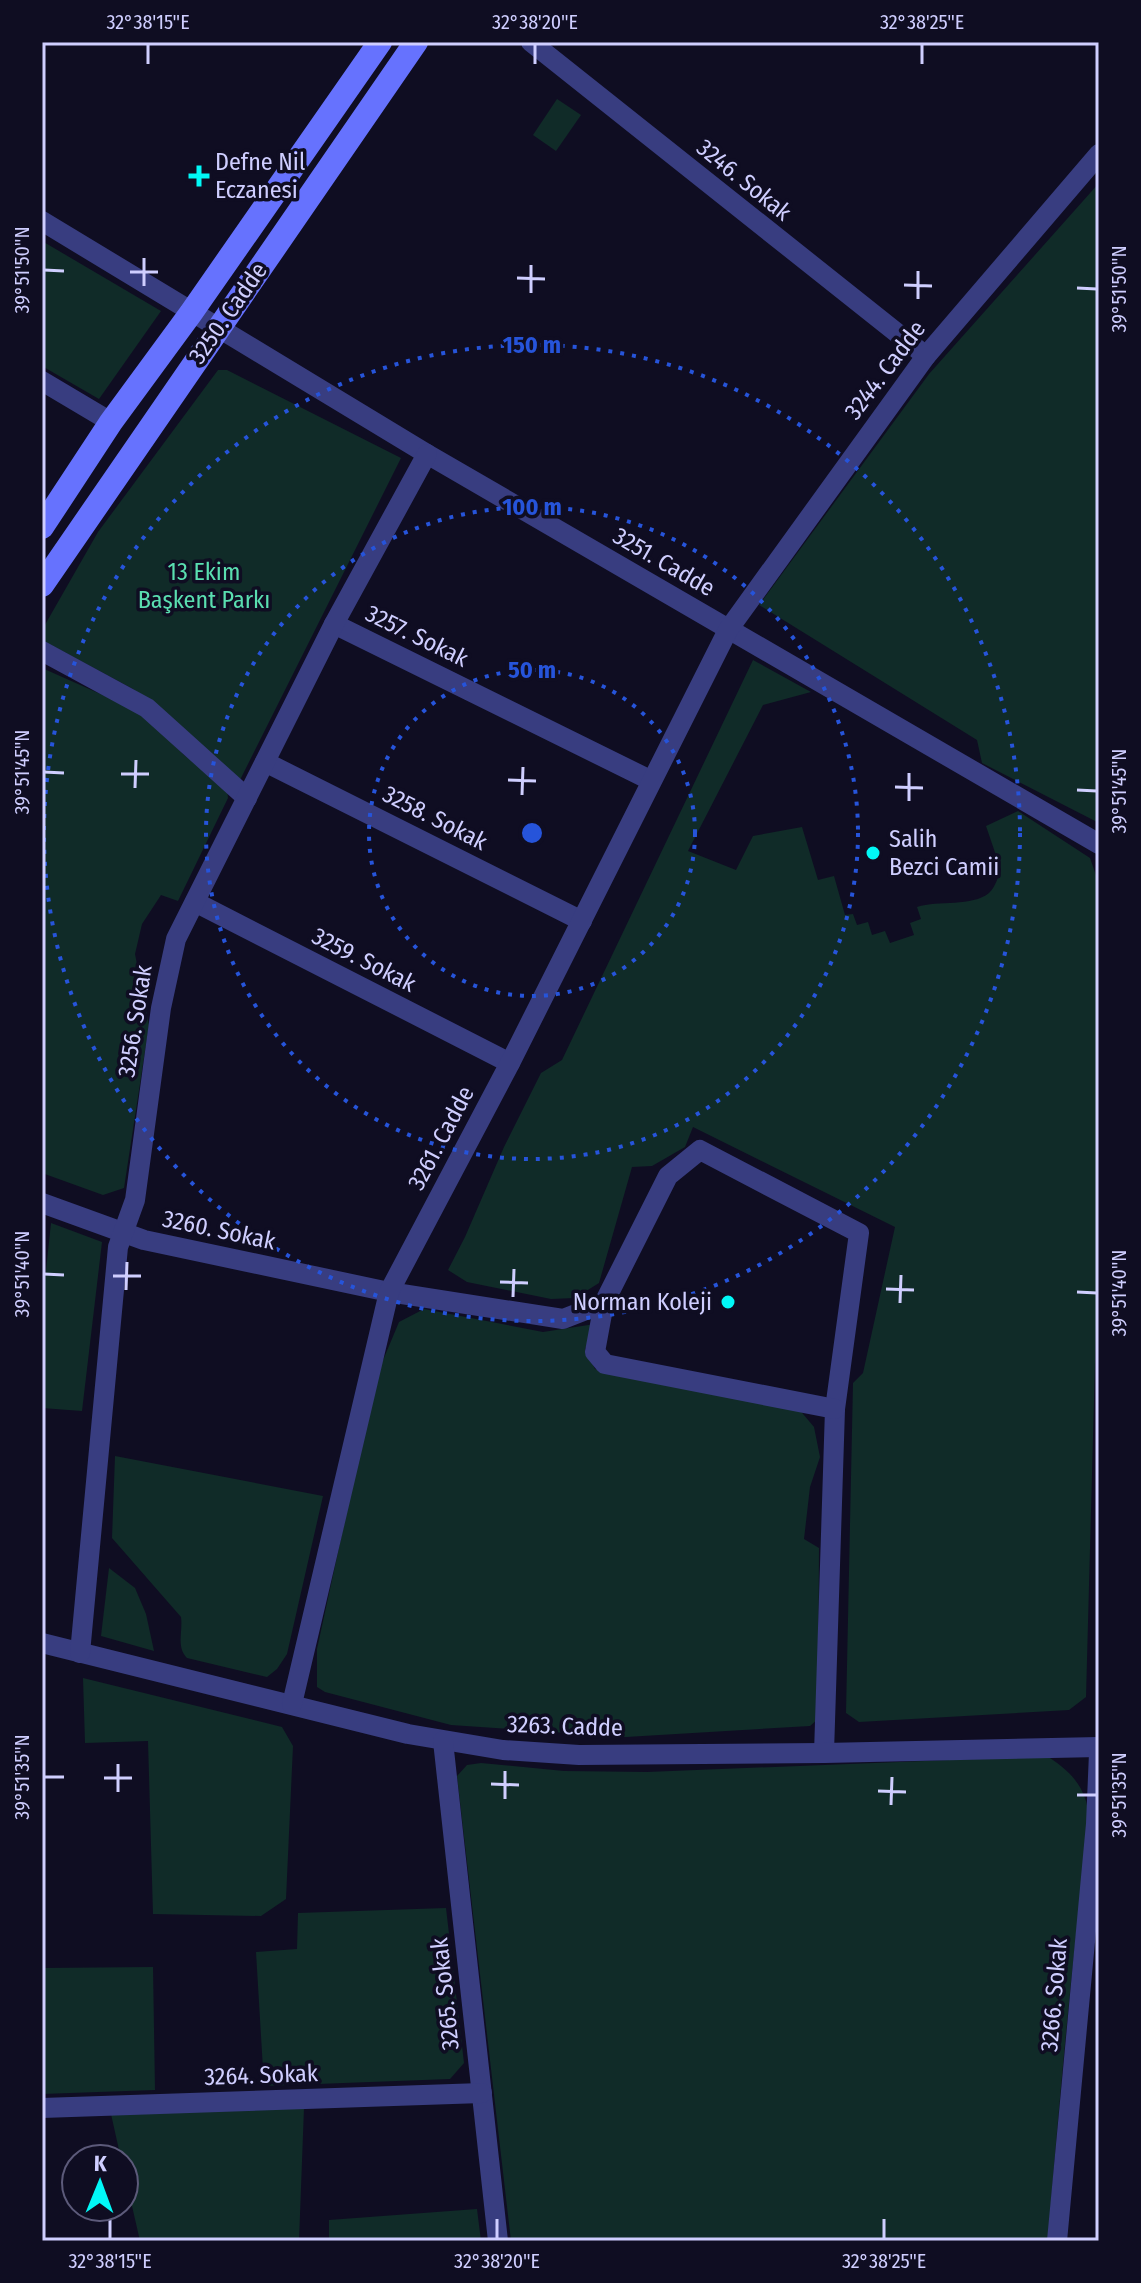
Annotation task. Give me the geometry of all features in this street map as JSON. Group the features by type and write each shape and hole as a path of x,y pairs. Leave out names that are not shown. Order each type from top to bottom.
{"street":[{"name":"3250. Cadde","path":"42,527 111,422 380,42"},
{"name":"3250. Cadde","path":"42,585 416,42"},
{"name":"3246. Sokak","path":"531,42 926,356"},
{"name":"3244. Cadde","path":"728,630 926,356 1099,154"},
{"name":"3251. Cadde","path":"42,221 427,454 1099,844"},
{"path":"42,381 111,422"},
{"name":"3256. Sokak","path":"80,1653 118,1247 135,1200 168,973 176,939 334,624 427,454"},
{"name":"3257. Sokak","path":"334,624 650,780"},
{"name":"3261. Cadde","path":"292,1704 389,1292 510,1063 728,630"},
{"path":"42,651 147,708 247,798"},
{"name":"3258. Sokak","path":"265,762 582,921"},
{"name":"3259. Sokak","path":"195,902 510,1063"},
{"path":"824,1753 835,1409 859,1233 700,1150 668,1176 604,1303 595,1352 605,1364 835,1409"},
{"name":"3260. Sokak","path":"42,1203 144,1240 389,1292 563,1319 604,1303"},
{"name":"3263. Cadde","path":"42,1643 443,1741 552,1754 824,1753 1099,1747"},
{"name":"3265. Sokak","path":"443,1741 498,2241"},
{"name":"3266. Sokak","path":"1057,2241 1098,1824 1099,1753"},
{"name":"3264. Sokak","path":"42,2108 482,2093"}],"green space":[{"path":"557,99 581,115 556,151 533,135"},
{"path":"1099,183 1099,823 982,763 977,740 759,605 929,374"},
{"path":"42,241 161,311 99,399 42,366"},
{"name":"13 Ekim Başkent Parkı","path":"218,370 227,370 401,458 239,782 133,689 42,640 42,630 98,532"},
{"path":"753,660 811,692 763,705 688,851 736,870 753,836 802,827 818,880 834,876 845,915 853,914 857,925 868,922 872,935 885,931 890,943 914,935 910,923 921,919 917,907 965,902 991,891 1001,870 986,826 1018,811 1090,858 1098,881 1099,1214 1086,1697 1069,1710 859,1722 846,1713 853,1383 863,1373 895,1227 693,1127 685,1147 652,1166 632,1167 599,1283 575,1298 551,1299 467,1282 448,1270 541,1073 562,1060"},
{"path":"42,668 141,712 184,755 227,789 228,798 178,901 161,895 142,924 135,954 149,1025 124,1188 103,1195 42,1173"},
{"path":"51,1223 102,1242 82,1411 42,1408 42,1308"},
{"path":"424,1309 543,1332 595,1324 585,1349 595,1369 798,1408 814,1427 820,1457 810,1487 804,1539 819,1548 818,1719 810,1726 626,1737 451,1725 325,1692 317,1687 317,1649 376,1377 399,1322"},
{"path":"115,1456 323,1496 287,1654 267,1677 187,1658 184,1654 181,1617 112,1538"},
{"path":"109,1568 135,1588 146,1614 154,1651 101,1636"},
{"path":"83,1678 282,1727 293,1746 286,1899 261,1916 153,1914 148,1741 85,1743"},
{"path":"1047,1756 1075,1780 1086,1801 1088,1813 1086,1866 1068,2012 1048,2241 511,2241 457,1776 467,1765 481,1763 564,1771 647,1772"},
{"path":"446,1908 464,2063 450,2079 264,2086 256,1952 297,1949 298,1913"},
{"path":"153,1967 155,2090 42,2094 42,1968"},
{"path":"304,2108 299,2241 140,2241 136,2223 140,2223 140,2143 117,2143 111,2114"},
{"path":"477,2209 481,2241 329,2241 329,2220"}],"place":[{"name":"Defne Nil Eczanesi","path":"199,176"},
{"name":"Salih Bezci Camii","path":"873,853"},
{"name":"Norman Koleji","path":"728,1302"}]}
